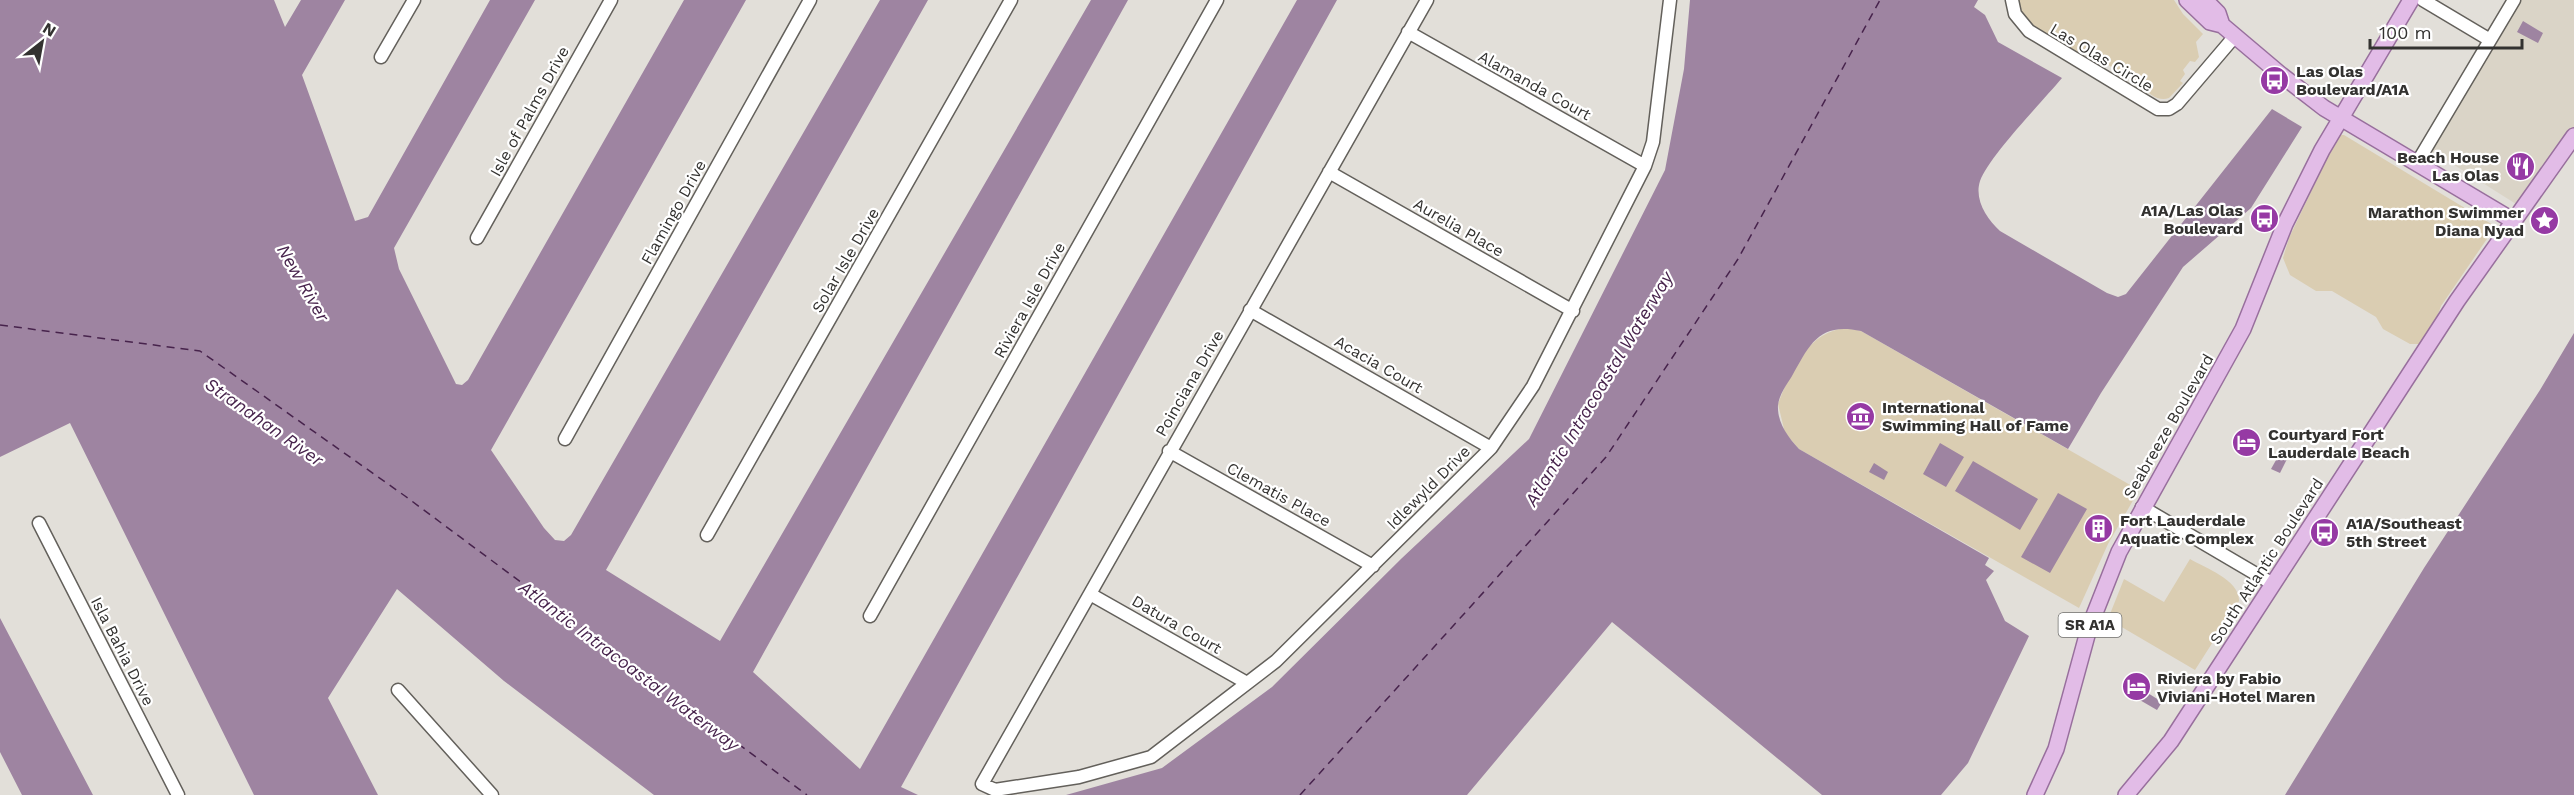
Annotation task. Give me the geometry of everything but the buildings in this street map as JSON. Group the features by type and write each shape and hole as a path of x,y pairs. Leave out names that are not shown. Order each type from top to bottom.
{"main road":[{"path":"2187,0 2210,22 2222,25 2286,79 2340,117 2512,220"},
{"path":"2205,0 2218,13 2222,25"},
{"name":"SR A1A","path":"2340,117 2411,0"},
{"name":"Seabreeze Boulevard","path":"2036,795 2056,749 2084,645 2101,594 2142,507 2243,329 2288,217 2340,117"},
{"name":"South Atlantic Boulevard","path":"2126,795 2171,741 2512,220 2574,136"}],"street":[{"path":"381,57 414,0"},
{"name":"Isle of Palms Drive","path":"477,238 611,0"},
{"name":"Flamingo Drive","path":"565,440 810,0"},
{"name":"Solar Isle Drive","path":"707,536 1011,0"},
{"name":"Riviera Isle Drive","path":"870,616 1217,0"},
{"name":"Poinciana Drive","path":"982,784 1427,0"},
{"name":"Idlewyld Drive","path":"982,784 995,790 1006,789 1079,777 1150,757 1276,661 1491,448 1533,386 1574,311 1645,166 1653,141 1670,0"},
{"name":"Las Olas Circle","path":"2012,0 2015,14 2029,31 2158,110 2169,109 2181,101 2235,36"},
{"path":"2423,0 2490,40"},
{"path":"2417,163 2514,0"},
{"name":"Alamanda Court","path":"1408,33 1645,166"},
{"name":"Aurelia Place","path":"1329,172 1574,311"},
{"name":"Acacia Court","path":"1250,310 1491,448"},
{"name":"Clematis Place","path":"1169,451 1373,566"},
{"path":"2142,507 2273,584"},
{"name":"Isla Bahia Drive","path":"39,523 178,795"},
{"name":"Datura Court","path":"1090,594 1247,683"},
{"path":"398,690 492,795"}],"shaded area":[{"path":"2016,0 2174,0 2183,14 2203,34 2196,42 2199,57 2195,62 2190,61 2183,70 2185,74 2180,81 2183,83 2169,98 2158,98 2143,86 2090,54 2078,52 2076,55 2048,39 2025,19"},
{"path":"2521,0 2574,0 2574,128 2516,204 2432,151"},
{"path":"2338,135 2344,135 2493,225 2491,233 2441,306 2434,326 2420,344 2410,344 2383,329 2376,317 2332,291 2316,291 2290,275 2283,258 2289,238"},
{"path":"1848,328 1861,331 2139,490 2108,544 2079,608 1799,449 1785,433 1778,404 1795,366 1812,344 1822,336 1834,330"},
{"path":"2190,559 2228,581 2238,594 2239,601 2195,670 2108,619 2124,579 2164,602"}],"water":[{"path":"0,0 274,0 285,27 301,0 345,0 302,75 355,221 368,217 490,0 535,0 394,248 399,269 456,384 462,385 468,380 684,0 746,0 491,450 544,528 555,540 564,541 571,535 880,0 928,0 606,570 720,641 1091,0 1128,0 753,672 860,769 1297,0 1337,0 901,787 918,795 654,795 504,681 397,589 328,698 378,795 254,795 70,423 0,457"},
{"name":"Atlantic Intracoastal Waterway","path":"1690,0 1978,0 1974,7 1985,15 1998,42 2062,78 1985,170 1979,188 1983,209 2000,231 2107,293 2118,297 2126,294 2272,109 2302,127 2251,208 2183,267 2101,393 2068,449 1861,331 1835,330 1818,338 1804,354 1780,397 1778,412 1781,424 1799,449 1989,558 1985,565 1994,571 1986,580 2005,621 2029,636 1968,763 1941,795 1822,795 1612,622 1467,795 1066,795 1162,768 1272,687 1402,558 1529,439 1665,170 1684,69"},
{"path":"2523,21 2543,33 2538,43 2517,32"},
{"path":"2574,333 2574,795 2285,795 2424,568 2540,390"},
{"path":"1940,443 1964,457 1946,487 1923,474"},
{"path":"2280,453 2288,457 2280,473 2271,469"},
{"path":"1973,461 2038,499 2020,530 1955,491"},
{"path":"1874,463 1888,472 1884,480 1869,472"},
{"path":"2058,493 2087,509 2050,573 2021,557"},
{"path":"0,618 93,795 22,795 0,752"},
{"path":"2143,690 2162,702 2157,710 2138,699"}],"ferry route":[{"path":"1300,795 1606,457 1738,259 1880,0"},
{"path":"0,325 200,351 405,496 807,795"}],"place":[{"name":"Las Olas Boulevard/A1A","path":"2275,80"},
{"name":"Beach House Las Olas","path":"2520,166"},
{"name":"A1A/Las Olas Boulevard","path":"2264,219"},
{"name":"Marathon Swimmer Diana Nyad","path":"2545,221"},
{"name":"International Swimming Hall of Fame","path":"1861,416"},
{"name":"Courtyard Fort Lauderdale Beach","path":"2247,443"},
{"name":"Fort Lauderdale Aquatic Complex","path":"2099,529"},
{"name":"A1A/Southeast 5th Street","path":"2325,532"},
{"name":"Riviera by Fabio Viviani-Hotel Maren","path":"2136,687"}],"water label":[{"name":"New River","path":"303,283"},
{"name":"Stranahan River","path":"264,422"}]}
